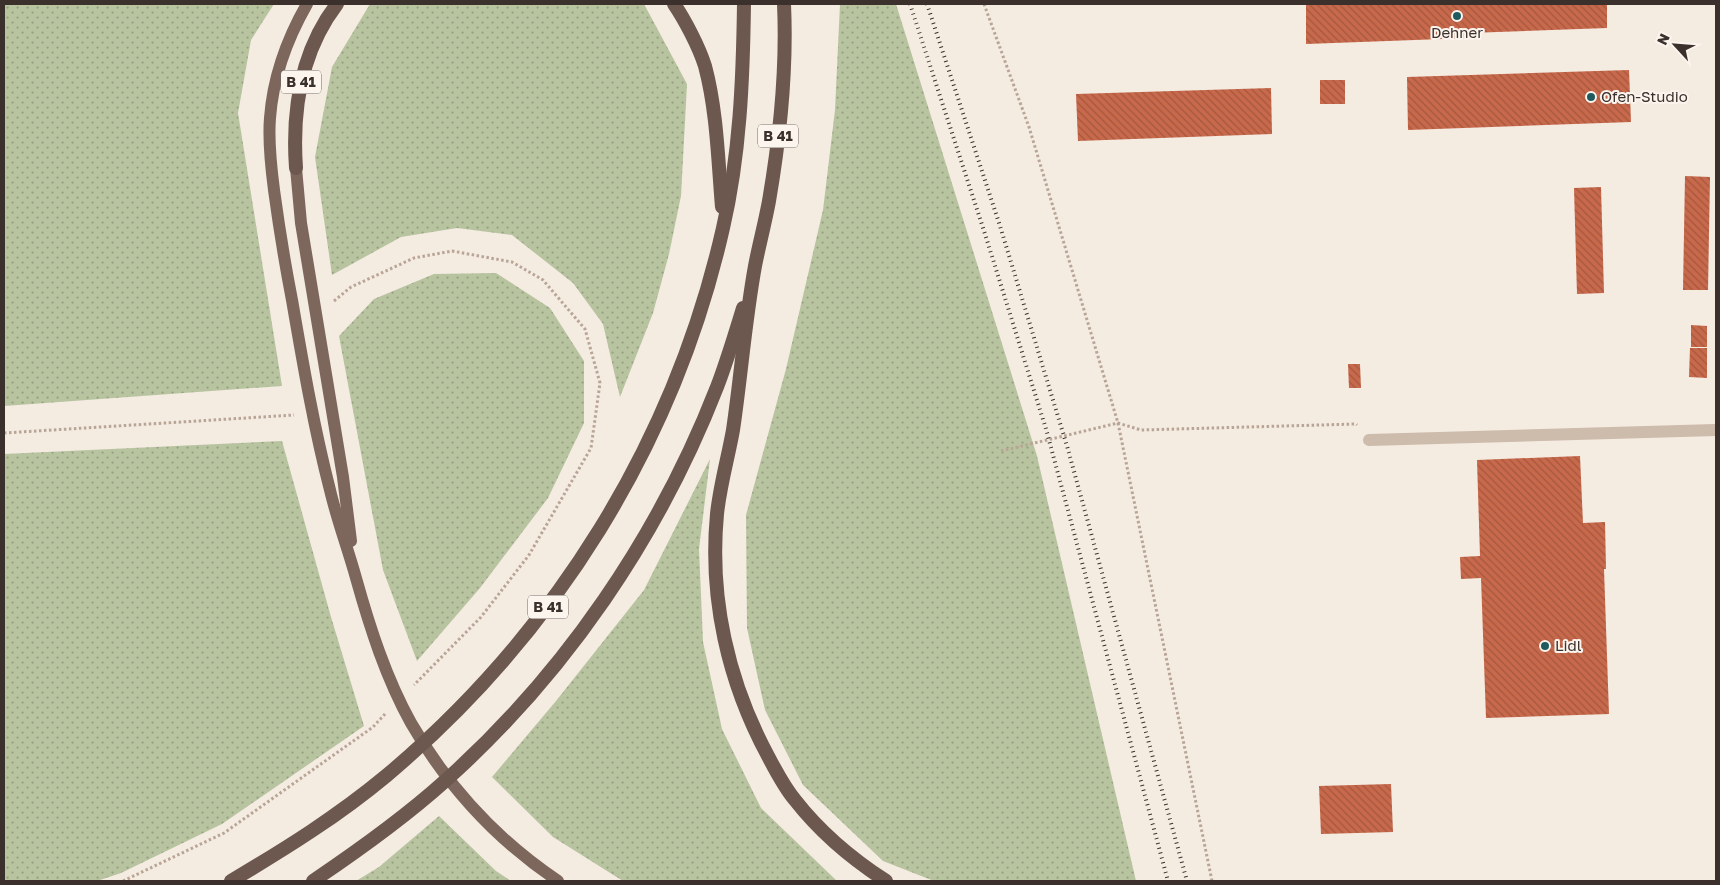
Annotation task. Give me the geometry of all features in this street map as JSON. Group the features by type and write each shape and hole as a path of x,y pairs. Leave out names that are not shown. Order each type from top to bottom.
{"highway":[{"name":"B 41","path":"296,168 294,141 300,87 307,60 318,35 337,4"},
{"name":"B 41","path":"674,4 682,15 704,64 713,102 724,226"},
{"name":"B 41","path":"231,881 283,851 335,816 384,778 476,692 518,645 554,599 618,500 650,439 670,394 691,339 709,283 724,226 740,115 744,60 744,4"},
{"name":"B 41","path":"784,4 783,76 778,140 768,204 755,266 732,433 717,515 716,556 718,589 724,638 733,672 748,714 775,770 794,799 823,832 844,851 886,881"},
{"name":"B 41","path":"313,881 354,854 401,819 488,740 535,689 568,649 604,600 637,549 667,496 694,442 718,386 755,266"}],"main road":[{"name":"B 41","path":"307,4 286,45 278,70 270,119 270,144 278,226 312,414 330,493 366,616 394,689 410,722 452,784 486,822 512,846 558,881"},
{"name":"B 41","path":"296,168 301,223 317,315 356,578"}],"street":[{"path":"1369,440 1716,430"}],"path":[{"path":"984,4 1029,127 1118,423 1212,881"},
{"path":"317,315 351,287 414,258 452,251 512,262 543,280 585,329 600,383 591,448 529,555 481,617 413,686"},
{"path":"4,433 312,414"},
{"path":"1002,451 1118,423 1141,430 1356,424 1369,440"},
{"path":"123,881 224,833 373,727 386,713"}],"green space":[{"path":"4,4 274,4 251,40 238,113 282,386 4,406"},
{"path":"370,4 644,4 687,84 681,196 669,254 653,313 620,397 603,324 573,283 512,235 457,228 401,237 332,275 315,157 332,67"},
{"path":"840,4 896,4 1037,456 1136,881 934,881 883,861 803,785 765,710 747,628 746,515 786,369 823,210 835,110"},
{"path":"496,273 550,308 584,361 584,423 548,498 480,588 417,661 383,570 339,336 374,299 434,274"},
{"path":"282,441 331,617 364,726 222,824 121,873 97,881 4,881 4,454"},
{"path":"710,459 699,549 703,642 722,729 761,808 837,881 623,881 553,837 492,777 556,701 644,590"},
{"path":"439,816 496,871 511,881 356,881 379,867"}],"building":[{"name":"Dehner","path":"1306,4 1607,4 1607,28 1469,33 1469,38 1306,44"},
{"path":"1629,70 1631,122 1408,130 1407,77"},
{"path":"1320,80 1345,80 1345,104 1320,104"},
{"path":"1271,88 1272,134 1078,141 1076,94"},
{"path":"1685,176 1710,177 1708,290 1683,290"},
{"path":"1601,187 1604,293 1577,294 1574,188"},
{"path":"1691,325 1707,326 1707,347 1691,347"},
{"path":"1690,348 1707,348 1707,378 1689,377"},
{"path":"1348,364 1360,364 1361,388 1349,388"},
{"name":"Lidl","path":"1580,456 1583,523 1605,522 1606,569 1604,569 1609,714 1486,718 1481,578 1461,579 1460,557 1480,556 1477,460"},
{"path":"1391,784 1393,832 1321,834 1319,786"}],"railway":[{"path":"910,4 1046,429 1168,881"},
{"path":"927,4 1000,226 1067,446 1187,881"}],"place":[{"name":"Dehner","path":"1457,16"},
{"name":"Ofen-Studio","path":"1591,97"},
{"name":"Lidl","path":"1545,646"}]}
